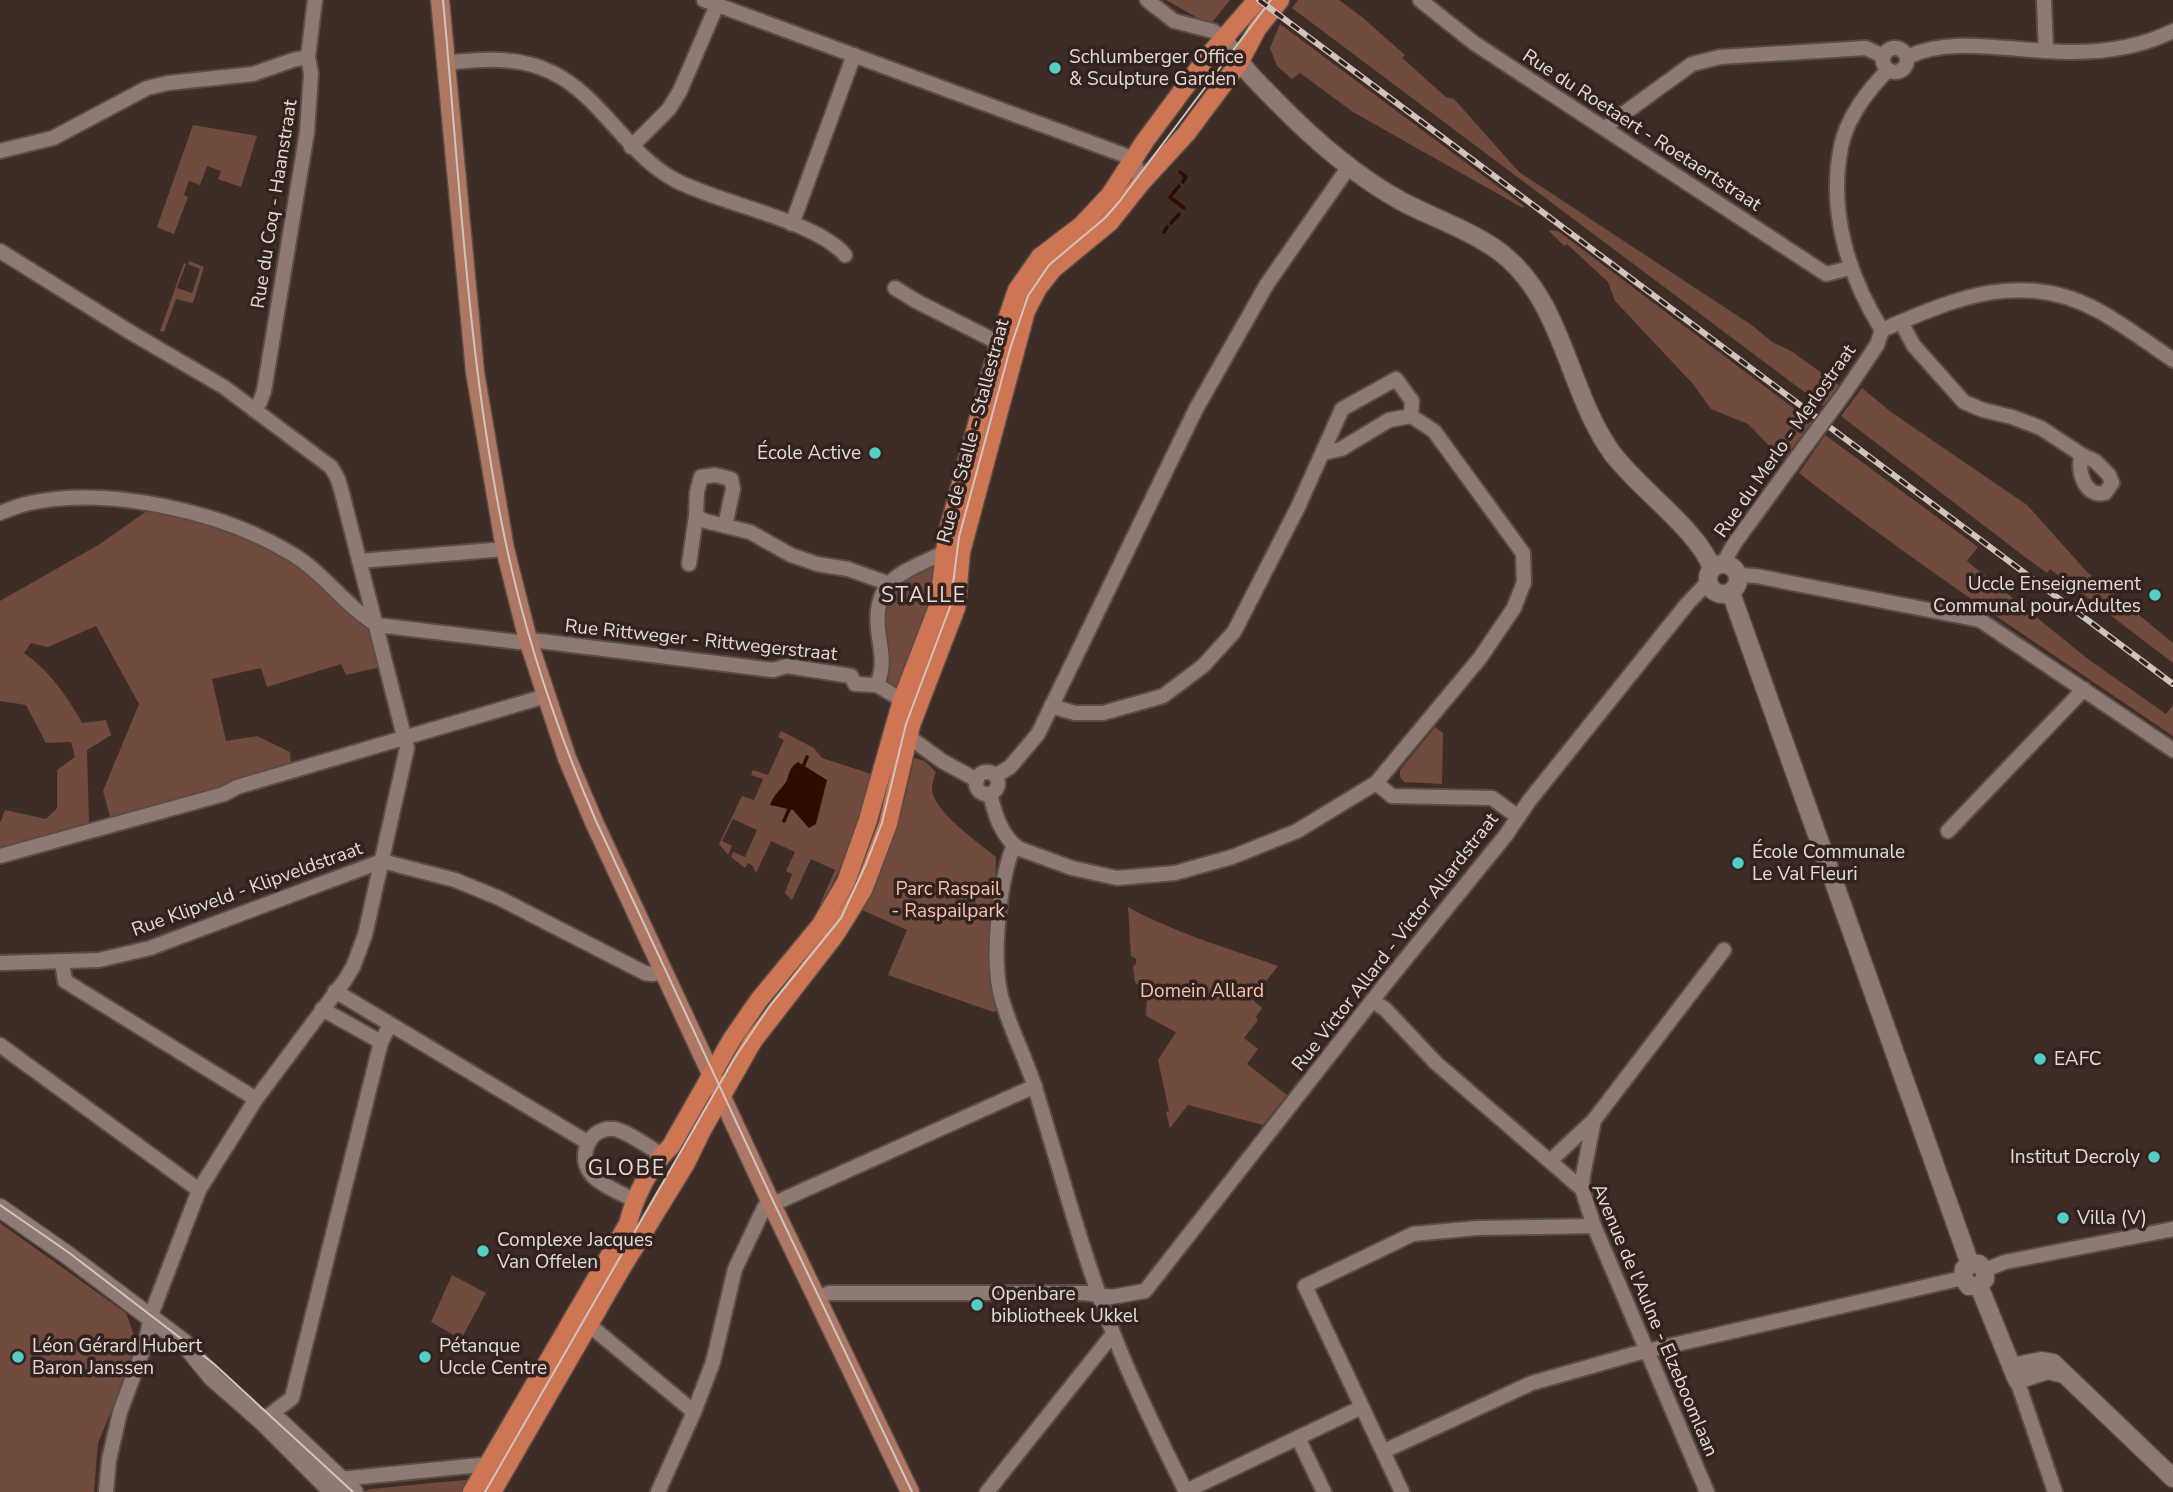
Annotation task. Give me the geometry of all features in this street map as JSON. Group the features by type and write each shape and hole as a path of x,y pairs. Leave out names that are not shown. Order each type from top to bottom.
{"main road":[{"path":"440,0 475,372 505,550 528,640 567,758 772,1205 910,1492"},
{"name":"Rue de Stalle - Stallestraat","path":"583,1319 686,1163 752,1041 835,935 863,890 888,824 909,737 956,608 961,552 1026,311 1038,288 1053,269 1110,222 1186,134 1257,0"},
{"name":"Rue de Stalle - Stallestraat","path":"583,1319 628,1224 634,1200 662,1155 671,1146 732,1039 759,1000 820,926 835,905 846,882 868,820 902,700 939,604 943,553 999,344 1010,307 1023,279 1040,257 1096,211 1132,161 1231,50 1257,29 1280,0"},
{"path":"472,1492 583,1319"},
{"path":"492,1492 583,1319"}],"street":[{"name":"Rue du Coq - Haanstraat","path":"254,410 264,391 307,132 311,74 308,57 315,0"},
{"path":"1147,0 1174,21 1213,31 1294,119 1348,168 1404,202 1484,242 1520,271 1547,309 1578,389 1610,450 1626,471 1697,542 1714,571 1717,593 1731,593"},
{"name":"Rue du Roetaert - Roetaertstraat","path":"1420,0 1474,43 1826,274 1850,268"},
{"path":"2044,0 2046,51"},
{"path":"631,147 669,109 680,91 710,2 1112,151 1135,163 1141,183"},
{"path":"1907,57 1915,53 1951,47 1978,46 2046,51 2102,50 2137,43 2173,31"},
{"path":"1607,129 1612,122 1692,64 1720,57 1866,48 1883,56"},
{"path":"1901,49 1907,57 1906,66 1901,71 1888,70 1883,64 1883,56 1887,50 1901,49"},
{"path":"792,224 854,55"},
{"path":"0,151 52,138 147,88 168,83 253,74 308,57"},
{"path":"446,63 514,60 553,72 589,98 631,147 658,171 679,182 792,224 837,246 845,255"},
{"path":"1888,70 1852,116 1841,146 1837,202 1850,268 1882,330 1968,296 2005,289 2042,291 2071,298 2097,310 2173,360"},
{"path":"995,776 1010,766 1038,734 1196,409 1266,284 1348,168"},
{"path":"0,251 224,387 331,467 338,479 407,748 365,935 353,967 256,1099 199,1190 150,1317 146,1342 120,1412 109,1460 106,1492"},
{"path":"895,288 916,302 999,344"},
{"path":"1901,322 1914,346 1965,402 2041,428 2082,455"},
{"name":"Rue du Merlo - Merlostraat","path":"1714,571 1846,391 1877,345 1882,330"},
{"path":"1051,706 1075,712 1103,713 1163,696 1203,666 1234,632 1308,485 1342,409 1396,379 1412,401 1411,416"},
{"path":"990,794 997,820 1014,845 1072,868 1117,878 1175,873 1232,857 1297,831 1376,783 1480,658 1514,608 1524,582 1523,554 1434,431 1411,416 1389,420 1341,449 1323,453"},
{"path":"689,564 696,516 696,492 701,477 715,475 731,479 733,489 725,526"},
{"path":"0,513 31,503 79,498 142,502 204,516 262,538 293,554 324,579 358,613 377,625"},
{"path":"696,516 705,521 750,532 790,555 817,564 848,569 887,583 878,606 878,629 884,665 877,685"},
{"path":"359,561 505,550"},
{"name":"Rue de Stalle - Stallestraat","path":"887,583 943,553"},
{"path":"1714,571 1732,567 1738,575 1737,585 1731,593"},
{"name":"Rue Victor Allard - Victor Allardstraat","path":"818,1298 828,1293 1085,1293 1111,1297 1145,1291 1506,835 1517,816 1714,571"},
{"path":"1738,575 1756,576 1980,620 2173,750"},
{"path":"1731,593 1974,1275 2014,1374 2055,1492"},
{"name":"Rue Rittweger - Rittwegerstraat","path":"377,625 518,642 528,640 773,670 787,666 851,676 855,684 877,685 902,700"},
{"path":"1948,831 2084,689"},
{"path":"0,856 224,794 237,787 546,696"},
{"path":"909,737 942,761 977,780"},
{"path":"977,780 985,772 995,776"},
{"path":"990,794 998,786 995,776"},
{"path":"977,780 979,791 990,794"},
{"path":"1376,783 1392,796 1492,798 1517,816"},
{"path":"1014,845 1007,861 1001,898 998,973 1007,1014 1035,1086 1113,1334 1186,1491 1362,1407"},
{"path":"382,861 455,880 499,898 645,973 663,971"},
{"name":"Rue Klipveld - Klipveldstraat","path":"0,963 99,960 150,948 382,861"},
{"path":"1550,1161 1594,1120 1724,950"},
{"path":"62,962 65,981 256,1099"},
{"path":"335,991 587,1142"},
{"name":"Avenue de l'Aulne - Elzeboomlaan","path":"1373,1001 1385,1009 1436,1063 1582,1189 1594,1226 1706,1492"},
{"path":"322,1009 381,1042"},
{"path":"266,1417 292,1398 381,1042 390,1025"},
{"path":"0,1045 199,1190"},
{"path":"658,1492 713,1362 735,1269 764,1208 1035,1086"},
{"path":"1582,1189 1594,1120"},
{"path":"634,1200 592,1176 585,1163 587,1142 595,1134 615,1129 662,1155"},
{"path":"0,1209 184,1343 212,1377 266,1417 337,1486 354,1492"},
{"path":"1402,1492 1305,1286 1413,1234 1477,1228 1594,1226"},
{"path":"1384,1451 1532,1383 1647,1351 1974,1275 2005,1262 2173,1232"},
{"path":"583,1319 694,1412"},
{"path":"987,1492 1113,1334"},
{"path":"2014,1374 2041,1361 2053,1363 2173,1478"},
{"path":"1297,1438 1324,1492"},
{"path":"337,1486 490,1464"}],"green space":[{"path":"1166,0 1230,0 1210,25"},
{"path":"1298,0 1339,0 1405,55 1402,58 1446,97 1454,99 1519,172 1840,386 1823,406 1292,8"},
{"path":"1280,24 1524,206 1523,208 1353,112 1300,73 1292,79 1277,66 1270,48"},
{"path":"193,125 257,136 241,187 218,179 221,171 207,166 200,185 189,181 184,195 188,197 174,234 157,227"},
{"path":"1548,230 1558,231 1812,422 1783,460 1748,424 1711,409 1693,384 1615,301 1608,282"},
{"path":"189,261 204,267 193,303 176,299 164,332 160,331 184,263 186,264 177,288 192,293 200,269 188,264"},
{"path":"1862,388 1891,412 2027,505 2087,572 2173,643 2173,663 2050,569 2047,573 2025,557 1841,416"},
{"path":"1825,435 1978,547 1967,561 2088,659 2166,714 2173,705 2173,736 1937,575 1799,473"},
{"path":"148,510 183,515 225,527 265,544 296,562 373,631 381,667 346,675 341,664 267,687 261,668 212,679 226,741 257,736 290,752 291,765 228,784 217,791 111,820 103,791 139,704 96,626 48,647 31,643 24,653 57,685 82,723 106,720 111,735 87,750 89,824 0,851 0,823 5,810 46,819 57,808 57,770 75,757 71,742 46,743 26,705 0,701 0,601 100,544"},
{"path":"938,562 936,605 898,686 894,688 884,681 882,629 886,603 900,581"},
{"path":"1435,727 1443,733 1442,784 1404,782 1400,777 1400,770"},
{"path":"781,731 814,748 822,758 871,774 851,841 821,905 835,870 811,859 792,900 785,893 792,874 786,871 795,852 771,841 756,873 748,863 745,868 731,857 733,852 745,857 757,830 733,819 722,841 732,846 728,855 719,844 742,796 754,800 763,779 751,775 753,770 768,775 784,740 778,737"},
{"name":"Parc Raspail - Raspailpark","path":"914,758 925,761 936,772 932,789 940,807 958,826 996,857 995,911 1001,1009 993,1012 888,975 907,930 862,910 880,874 894,836"},
{"name":"Domein Allard","path":"1128,907 1183,932 1278,966 1252,999 1262,1008 1256,1017 1258,1020 1244,1038 1258,1049 1247,1064 1287,1095 1263,1125 1188,1105 1170,1128 1158,1060 1176,1032 1146,1016 1147,993 1135,982 1133,967 1136,959 1131,956"},
{"path":"0,1223 126,1313 138,1346 98,1443 94,1492 0,1492"},
{"path":"452,1275 486,1293 461,1339 431,1322"},
{"path":"475,1479 467,1492 362,1492 371,1489"}],"shaded area":[{"path":"798,762 827,780 816,824 809,828 793,810 770,805"}],"waterway":[{"path":"1180,172 1186,177 1183,182"},
{"path":"1179,186 1170,197 1184,208"},
{"path":"1171,223 1179,214"},
{"path":"1164,232 1167,227"},
{"path":"803,767 807,757"},
{"path":"784,821 790,807"}],"tram line":[{"path":"443,0 467,273 483,409 506,544 533,650 556,719 596,821 912,1492"},
{"path":"485,1492 734,1059 769,1007 841,918 866,864 882,823 906,724 950,607 959,537 1010,349 1028,296 1049,265 1105,218 1119,202 1271,0"},
{"path":"0,1205 68,1252 213,1363 353,1492"}],"railway":[{"path":"1259,0 2173,684"}],"place":[{"name":"Schlumberger Office & Sculpture Garden","path":"1055,68"},
{"name":"École Active","path":"875,453"},
{"name":"Uccle Enseignement Communal pour Adultes","path":"2155,595"},
{"name":"École Communale Le Val Fleuri","path":"1738,863"},
{"name":"EAFC","path":"2040,1059"},
{"name":"Institut Decroly","path":"2154,1157"},
{"name":"Villa (V)","path":"2063,1218"},
{"name":"Complexe Jacques Van Offelen","path":"483,1251"},
{"name":"Openbare bibliotheek Ukkel","path":"977,1305"},
{"name":"Léon Gérard Hubert Baron Janssen","path":"18,1357"},
{"name":"Pétanque Uccle Centre","path":"425,1357"}],"district":[{"name":"STALLE","path":"924,595"},
{"name":"GLOBE","path":"627,1168"}]}
